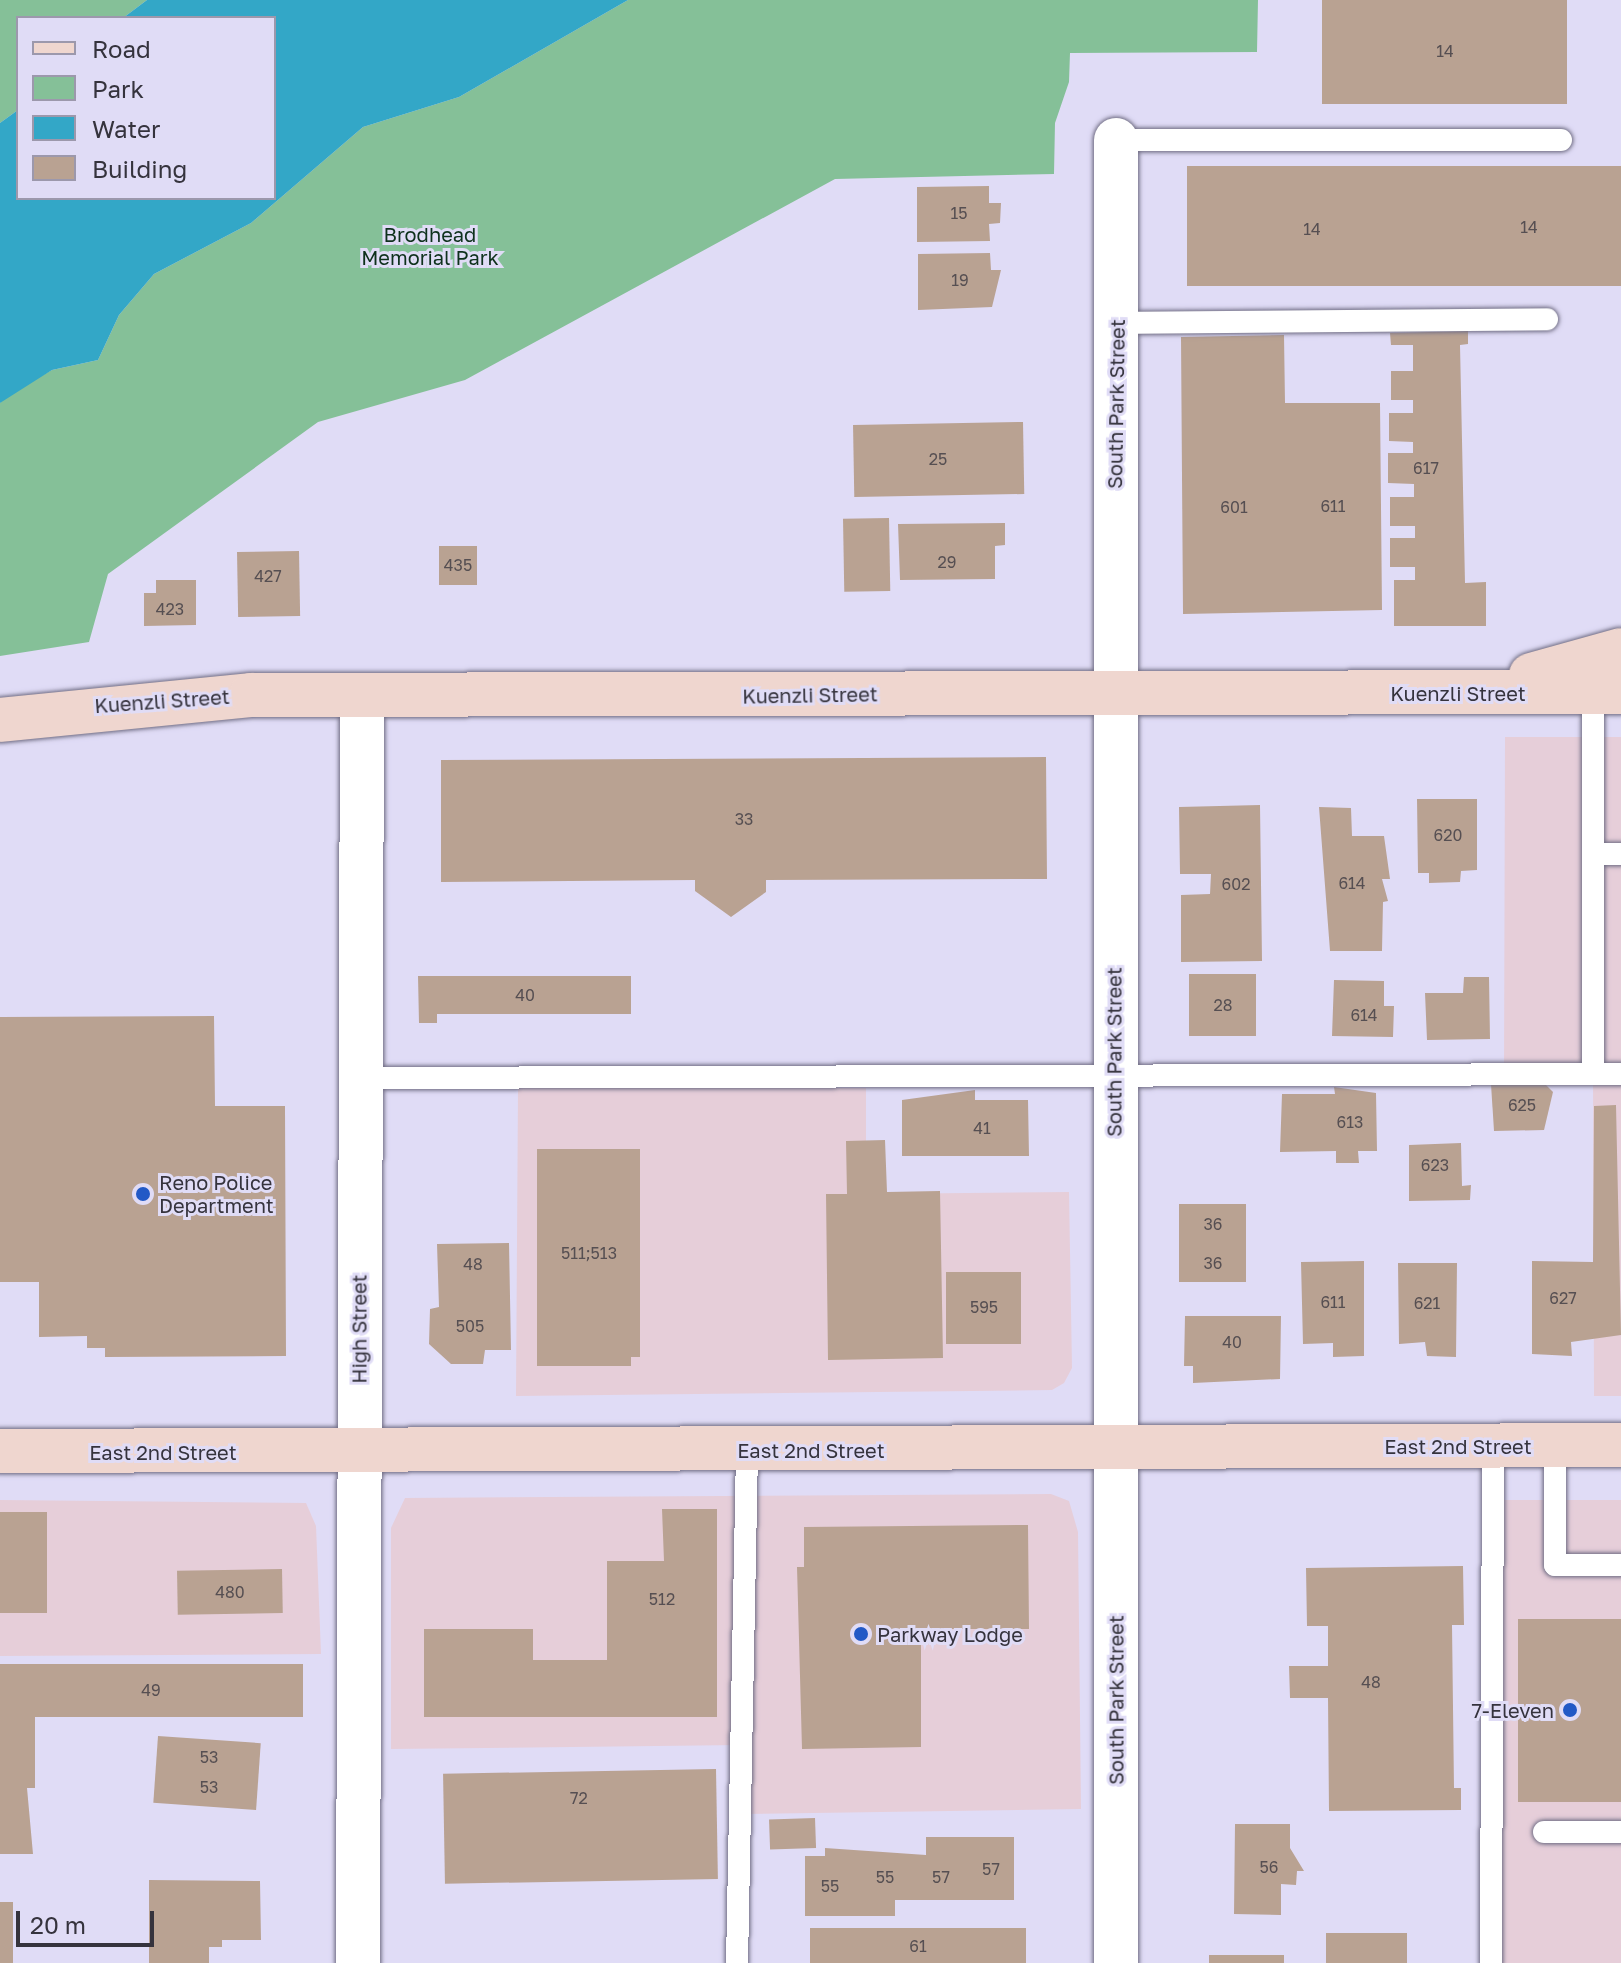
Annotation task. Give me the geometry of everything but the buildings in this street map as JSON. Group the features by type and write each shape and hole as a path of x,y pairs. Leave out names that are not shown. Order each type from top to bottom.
{"main road":[{"path":"1448,693 1621,650"},
{"name":"Kuenzli Street","path":"0,720 163,698 1607,692"},
{"name":"East 2nd Street","path":"0,1451 358,1453 1621,1445"}],"street":[{"name":"South Park Street","path":"1116,140 1113,692 1116,1963"},
{"name":"High Street","path":"358,1963 362,695"}],"lane":[{"path":"1116,140 1561,140"},
{"path":"1117,323 1547,319"},
{"path":"1593,1074 1593,854 1607,692"},
{"path":"1593,854 1621,854"},
{"path":"361,1078 1621,1074"},
{"path":"1491,1963 1493,1446"},
{"path":"1555,1446 1555,1565 1621,1565"},
{"path":"737,1963 747,1451"},
{"path":"1544,1832 1621,1832"}],"shaded area":[{"path":"1505,737 1621,737 1621,1396 1594,1396 1593,1074 1504,1074"},
{"path":"518,1088 866,1088 866,1194 1069,1192 1072,1368 1064,1383 1052,1390 516,1396"},
{"path":"1051,1494 1069,1501 1078,1532 1081,1809 740,1814 741,1745 391,1749 391,1528 405,1498"},
{"path":"0,1500 306,1503 316,1526 321,1654 0,1656"},
{"path":"1493,1500 1621,1500 1621,1963 1493,1963"}],"green space":[{"path":"0,0 147,0 126,16 16,16 16,111 0,123"},
{"name":"Brodhead Memorial Park","path":"628,0 1258,0 1257,52 1070,53 1069,82 1055,123 1054,174 835,179 465,380 318,422 108,574 89,642 0,656 0,403 7,395 52,370 98,360 119,315 154,274 251,223 363,127 459,97"}],"water":[{"path":"147,0 628,0 459,97 363,127 251,223 154,274 119,315 98,360 52,370 0,403 0,123 16,111 16,200 276,200 276,16 126,16"}],"place":[{"name":"Reno Police Department","path":"143,1194"},
{"name":"Parkway Lodge","path":"861,1634"},
{"name":"7-Eleven","path":"1570,1710"}]}
